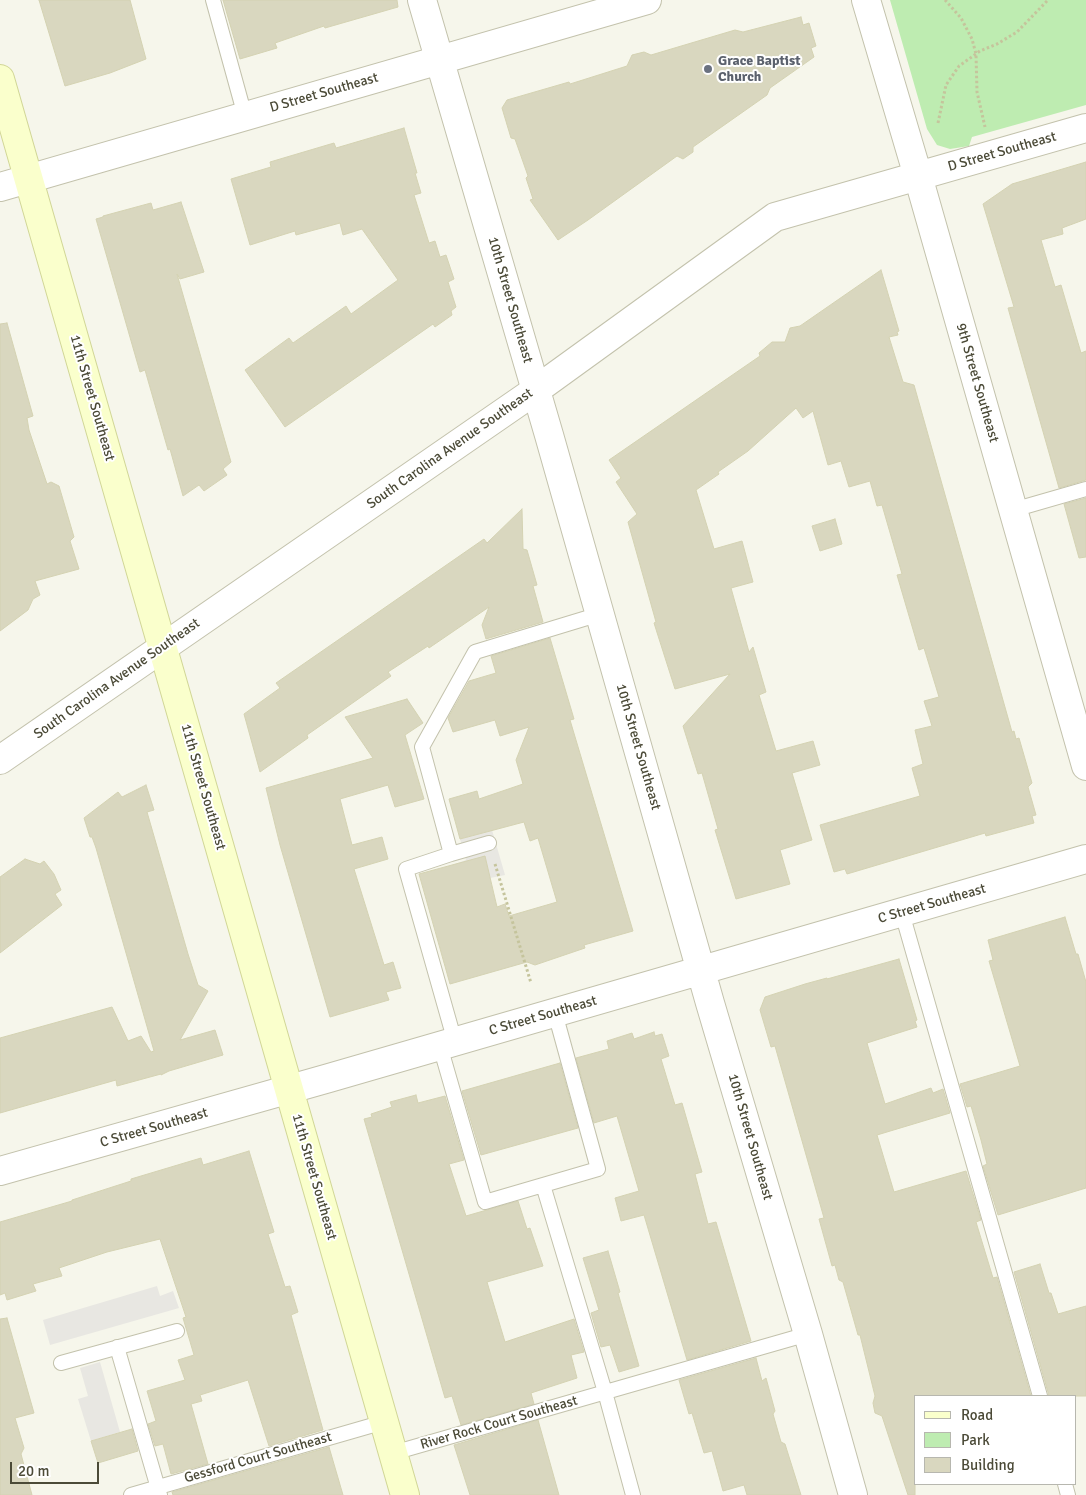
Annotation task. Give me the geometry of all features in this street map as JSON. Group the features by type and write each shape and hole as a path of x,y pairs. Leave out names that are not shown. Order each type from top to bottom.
{"main road":[{"name":"11th Street Southeast","path":"0,79 405,1495"}],"street":[{"name":"10th Street Southeast","path":"422,0 536,390 701,971 808,1334 853,1495"},
{"name":"D Street Southeast","path":"0,187 647,0"},
{"name":"9th Street Southeast","path":"866,0 1086,766"},
{"name":"D Street Southeast","path":"918,176 1086,128"},
{"name":"South Carolina Avenue Southeast","path":"0,760 536,390 775,217 918,176"},
{"name":"C Street Southeast","path":"0,1171 289,1090 1086,859"}],"lane":[{"path":"213,0 245,116"},
{"path":"1013,510 1086,490"},
{"path":"451,854 422,747 475,652 600,614"},
{"path":"489,843 406,869 485,1202 598,1169 555,1013"},
{"path":"902,913 1040,1395"},
{"path":"543,1185 605,1392 633,1495"},
{"path":"61,1362 177,1331"},
{"name":"River Rock Court Southeast","path":"393,1453 808,1334"},
{"path":"117,1347 159,1491"},
{"name":"Gessford Court Southeast","path":"131,1495 159,1491 384,1422"}],"path":[{"path":"945,0 961,18 972,39 976,54 977,92 985,128"},
{"path":"938,123 946,85 959,66 976,54 1017,32 1048,0"},
{"path":"489,843 530,983"}],"green space":[{"path":"890,0 1086,0 1086,105 972,137 969,146 950,149 937,145 927,129"}],"shaded area":[{"path":"492,830 505,875 490,878 488,871 457,892 449,866 466,860 460,839"},
{"path":"157,1286 160,1296 173,1291 179,1308 50,1345 43,1320"},
{"path":"100,1362 120,1432 91,1441 78,1399 88,1396 80,1368"}],"building":[{"path":"39,0 130,0 146,59 110,73 65,86"},
{"path":"223,0 397,0 398,7 325,28 324,26 275,43 277,48 240,59"},
{"path":"801,17 803,25 809,23 816,46 811,48 814,57 770,88 767,95 693,147 693,152 683,159 677,156 558,240 530,200 533,199 526,178 528,176 515,139 511,138 502,108 507,100 569,82 570,84 627,66 632,55 644,52 651,55 735,30 743,32"},
{"path":"404,128 421,193 414,195 429,243 435,241 440,257 446,255 454,279 448,282 456,307 451,311 452,315 435,327 433,324 285,427 245,370 289,338 293,343 346,306 351,314 398,280 362,229 343,235 340,223 296,235 295,231 250,245 231,179 271,167 270,162 334,143 336,148"},
{"path":"1086,162 1086,219 1062,228 1063,234 1041,240 1055,287 1061,285 1081,353 1086,351 1086,480 1059,488 1008,308 1014,307 983,204 1012,184"},
{"path":"181,202 204,272 180,279 177,274 231,462 223,469 227,475 204,491 199,485 183,496 145,370 140,372 96,219 151,203 153,210"},
{"path":"881,270 899,331 897,332 898,335 889,337 903,382 914,385 1012,732 1014,731 1016,739 1019,738 1032,783 1028,787 1036,815 1032,816 1034,823 986,836 985,833 847,874 845,869 834,872 820,825 920,796 912,768 923,764 915,730 932,726 924,701 939,697 924,648 919,650 897,575 902,574 882,505 877,506 870,481 849,487 841,461 828,465 813,411 803,418 796,408 748,451 696,490 714,549 742,541 753,582 731,588 749,652 753,647 766,692 759,695 776,751 813,741 820,765 792,773 812,840 780,850 790,884 736,899 715,830 718,829 702,773 698,774 683,726 730,674 675,689 654,623 656,622 628,522 637,514 616,482 621,478 609,460 760,356 759,353 772,342 785,342 790,328 800,326"},
{"path":"7,323 33,416 27,418 29,430 47,484 51,482 59,486 74,537 70,541 79,569 35,581 40,595 33,599 28,610 0,631 0,324"},
{"path":"1086,498 1086,557 1079,558 1064,504"},
{"path":"522,509 523,549 527,550 537,585 533,586 543,622 486,639 482,625 489,607 429,648 428,646 388,672 391,676 307,735 308,738 260,772 244,714 280,688 276,683 484,539 487,543"},
{"path":"835,519 842,544 820,551 812,526"},
{"path":"550,638 574,719 570,720 633,931 584,945 585,948 535,965 527,962 450,984 419,874 485,856 497,907 505,904 509,916 557,902 538,838 530,841 524,822 460,839 449,799 477,791 479,799 523,784 516,760 529,727 500,736 495,720 453,732 448,718 469,681 496,673 491,656"},
{"path":"407,699 423,723 405,735 424,799 395,807 388,785 340,799 352,845 382,837 388,859 354,869 384,965 393,962 401,988 386,992 389,1000 330,1017 280,845 266,788 373,758 345,717"},
{"path":"146,785 154,810 147,812 188,954 198,985 208,991 180,1040 215,1030 223,1055 161,1075 117,1086 116,1080 0,1113 0,1038 112,1007 128,1041 141,1036 151,1052 154,1051 96,848 84,818 118,792 122,797"},
{"path":"25,859 40,864 44,861 54,874 61,890 55,894 62,905 0,953 0,877"},
{"path":"1065,917 1086,982 1086,1188 998,1215 983,1166 987,1164 981,1140 971,1106 967,1107 960,1084 1020,1066 989,961 993,960 988,940"},
{"path":"899,959 917,1020 915,1021 917,1027 867,1043 885,1104 931,1088 933,1093 943,1089 950,1113 877,1135 894,1192 966,1171 981,1220 976,1222 993,1278 997,1277 1031,1395 914,1395 915,1495 908,1495 882,1416 875,1413 873,1403 875,1396 860,1335 858,1335 843,1282 839,1280 835,1265 832,1266 819,1219 824,1218 775,1046 771,1047 760,1010 765,997"},
{"path":"654,1032 655,1036 662,1034 669,1056 661,1059 675,1105 682,1103 702,1172 695,1174 708,1224 716,1222 751,1341 687,1360 644,1215 621,1221 615,1198 639,1191 617,1116 594,1123 576,1058 609,1049 607,1041 632,1033 634,1039"},
{"path":"560,1063 578,1128 481,1155 462,1091"},
{"path":"416,1095 418,1103 445,1096 464,1160 449,1164 466,1216 518,1201 527,1229 530,1228 543,1266 487,1282 505,1342 574,1319 584,1352 571,1355 577,1378 531,1393 534,1404 461,1425 452,1396 445,1398 364,1119 372,1117 371,1114 392,1107 390,1102"},
{"path":"249,1151 274,1232 268,1234 285,1287 290,1286 298,1312 291,1315 323,1430 269,1446 248,1380 200,1395 202,1401 191,1404 208,1464 171,1474 163,1444 155,1446 148,1424 156,1421 147,1391 185,1380 178,1360 194,1355 183,1318 186,1317 160,1239 107,1252 59,1268 62,1276 33,1284 36,1291 7,1300 5,1293 0,1295 0,1222 72,1201 131,1181 131,1179 201,1158 203,1165"},
{"path":"608,1251 639,1366 619,1372 610,1345 601,1347 591,1313 599,1310 583,1258"},
{"path":"1040,1264 1058,1314 1086,1306 1086,1396 1049,1395 1014,1272"},
{"path":"7,1318 34,1413 15,1418 24,1448 21,1454 32,1495 0,1495 0,1319"},
{"path":"756,1358 762,1381 766,1378 781,1442 785,1444 801,1495 747,1495 744,1485 723,1491 712,1451 704,1453 692,1413 689,1414 679,1380"},
{"path":"538,1420 559,1495 470,1495 454,1445"},
{"path":"132,1429 138,1451 98,1463 91,1441"},
{"path":"329,1447 343,1495 173,1495 172,1492"}],"place":[{"name":"Grace Baptist Church","path":"708,69"}]}
